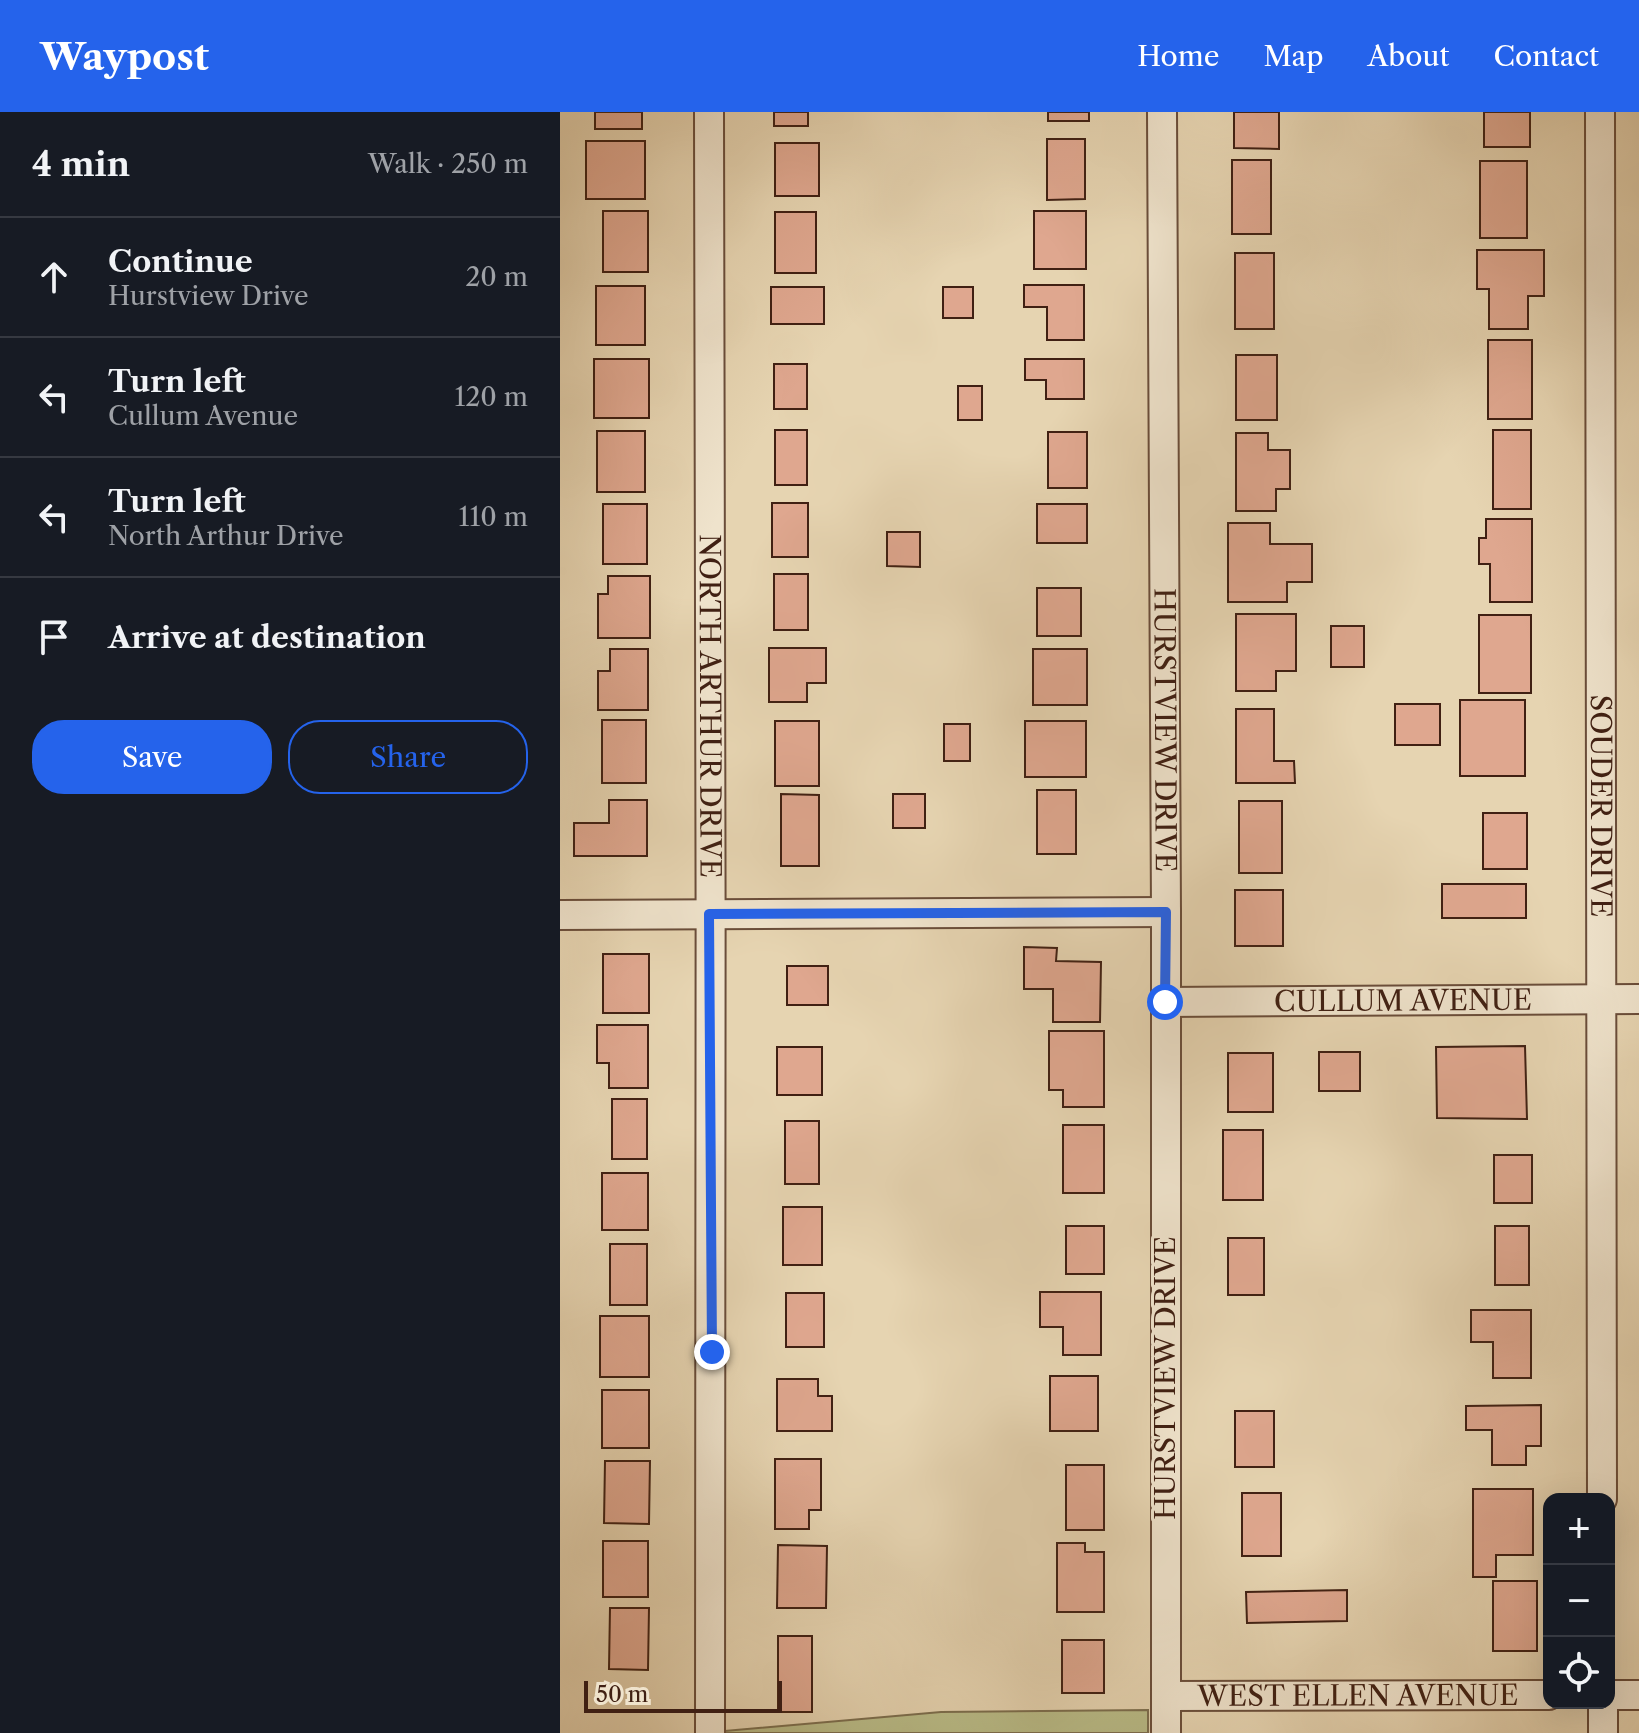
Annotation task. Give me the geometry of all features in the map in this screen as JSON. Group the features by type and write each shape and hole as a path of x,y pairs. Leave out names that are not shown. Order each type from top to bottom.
{"street":[{"name":"NORTH ARTHUR DRIVE","path":"709,112 710,1733"},
{"name":"HURSTVIEW DRIVE","path":"1162,112 1166,1733"},
{"name":"SOUDER DRIVE","path":"1600,112 1602,1493"},
{"path":"560,915 1166,912"},
{"name":"CULLUM AVENUE","path":"1165,1002 1639,999"},
{"name":"WEST ELLEN AVENUE","path":"1166,1696 1543,1695"},
{"path":"1615,1695 1639,1695"},
{"path":"1603,1709 1603,1733"}],"green space":[{"path":"1148,1710 1148,1733 702,1733 941,1712"}],"building":[{"path":"595,112 642,112 642,129 595,129"},
{"path":"774,112 808,112 808,126 774,126"},
{"path":"1048,112 1089,112 1089,121 1048,121"},
{"path":"1234,112 1279,112 1279,149 1234,148"},
{"path":"1484,112 1530,112 1530,147 1484,147"},
{"path":"1047,139 1085,139 1085,199 1047,200"},
{"path":"586,141 645,141 645,199 586,199"},
{"path":"775,143 819,143 819,196 775,196"},
{"path":"1232,160 1271,160 1271,234 1232,234"},
{"path":"1480,161 1527,161 1527,238 1480,238"},
{"path":"603,211 648,211 648,272 603,272"},
{"path":"1034,211 1086,211 1086,269 1034,269"},
{"path":"775,212 816,212 816,273 775,273"},
{"path":"1477,250 1544,250 1544,296 1528,296 1528,329 1489,329 1489,289 1477,289"},
{"path":"1235,253 1274,253 1274,329 1235,329"},
{"path":"1024,285 1084,285 1084,340 1047,340 1047,307 1024,307"},
{"path":"596,286 645,286 645,345 596,345"},
{"path":"771,287 824,287 824,324 771,324"},
{"path":"943,287 973,287 973,318 943,318"},
{"path":"1488,340 1532,340 1532,419 1488,419"},
{"path":"1236,355 1277,355 1277,420 1236,420"},
{"path":"594,359 649,359 649,418 594,418"},
{"path":"1025,359 1084,359 1084,399 1046,399 1046,380 1025,380"},
{"path":"774,364 807,364 807,409 774,409"},
{"path":"958,386 982,386 982,420 958,420"},
{"path":"775,430 807,430 807,485 775,485"},
{"path":"1493,430 1531,430 1531,509 1493,509"},
{"path":"597,431 645,431 645,492 597,492"},
{"path":"1048,432 1087,432 1087,488 1048,488"},
{"path":"1236,433 1268,433 1268,450 1290,450 1290,489 1276,489 1276,511 1236,511"},
{"path":"772,503 808,503 808,557 772,557"},
{"path":"603,504 647,504 647,564 603,564"},
{"path":"1037,504 1087,504 1087,543 1037,543"},
{"path":"1486,519 1532,519 1532,602 1490,602 1490,564 1479,564 1479,538 1486,538"},
{"path":"1228,523 1270,523 1270,544 1312,544 1312,582 1287,582 1287,602 1228,602"},
{"path":"887,532 920,532 920,567 887,566"},
{"path":"774,574 808,574 808,630 774,630"},
{"path":"608,576 650,576 650,638 598,638 598,594 608,594"},
{"path":"1037,588 1081,588 1081,636 1037,636"},
{"path":"1236,614 1296,614 1296,671 1276,671 1276,691 1236,691"},
{"path":"1479,615 1531,615 1531,693 1479,693"},
{"path":"1331,626 1364,626 1364,667 1331,667"},
{"path":"769,648 826,648 826,683 807,683 807,702 769,702"},
{"path":"610,649 648,649 648,710 598,710 598,671 610,671"},
{"path":"1033,649 1087,649 1087,705 1033,705"},
{"path":"1460,700 1525,700 1525,776 1460,776"},
{"path":"1395,704 1440,704 1440,745 1395,745"},
{"path":"1236,709 1274,709 1274,761 1294,761 1295,783 1236,783"},
{"path":"602,720 646,720 646,783 602,783"},
{"path":"775,721 819,721 819,786 775,786"},
{"path":"1025,721 1086,721 1086,777 1025,777"},
{"path":"944,724 970,724 970,761 944,761"},
{"path":"1037,790 1076,790 1076,854 1037,854"},
{"path":"781,794 819,795 819,866 781,866"},
{"path":"893,794 925,794 925,828 893,828"},
{"path":"609,800 647,800 647,856 574,856 574,823 609,823"},
{"path":"1239,801 1282,801 1282,873 1239,873"},
{"path":"1483,813 1527,813 1527,869 1483,869"},
{"path":"1442,884 1526,884 1526,918 1442,918"},
{"path":"1235,890 1283,890 1283,946 1235,946"},
{"path":"1024,947 1057,948 1056,961 1101,962 1100,1022 1053,1022 1053,989 1024,989"},
{"path":"603,954 649,954 649,1013 603,1013"},
{"path":"787,966 828,966 828,1005 787,1005"},
{"path":"597,1025 648,1025 648,1088 609,1088 609,1063 597,1063"},
{"path":"1049,1031 1104,1031 1104,1107 1063,1107 1063,1090 1049,1090"},
{"path":"1525,1046 1527,1119 1437,1118 1436,1047"},
{"path":"777,1047 822,1047 822,1095 777,1095"},
{"path":"1319,1052 1360,1052 1360,1091 1319,1091"},
{"path":"1228,1053 1273,1053 1273,1112 1228,1112"},
{"path":"612,1099 647,1099 647,1159 612,1159"},
{"path":"785,1121 819,1121 819,1184 785,1184"},
{"path":"1063,1125 1104,1125 1104,1193 1063,1193"},
{"path":"1223,1130 1263,1130 1263,1200 1223,1200"},
{"path":"1494,1155 1532,1155 1532,1203 1494,1203"},
{"path":"602,1173 648,1173 648,1230 602,1230"},
{"path":"783,1207 822,1207 822,1265 783,1265"},
{"path":"1066,1226 1104,1226 1104,1274 1066,1274"},
{"path":"1495,1226 1529,1226 1529,1285 1495,1285"},
{"path":"1228,1238 1264,1238 1264,1295 1228,1295"},
{"path":"610,1244 647,1244 647,1305 610,1305"},
{"path":"1040,1292 1101,1292 1101,1355 1063,1355 1063,1327 1040,1327"},
{"path":"786,1293 824,1293 824,1347 786,1347"},
{"path":"1471,1310 1531,1310 1531,1378 1493,1378 1493,1342 1471,1342"},
{"path":"600,1316 649,1316 649,1377 600,1377"},
{"path":"1050,1376 1098,1376 1098,1431 1050,1431"},
{"path":"777,1379 818,1379 818,1396 832,1396 832,1431 777,1431"},
{"path":"602,1390 649,1390 649,1448 602,1448"},
{"path":"1541,1405 1541,1446 1526,1446 1526,1465 1492,1465 1492,1430 1466,1430 1466,1406"},
{"path":"1235,1411 1274,1411 1274,1467 1235,1467"},
{"path":"775,1459 821,1459 821,1510 809,1510 809,1529 775,1529"},
{"path":"605,1461 650,1461 649,1524 604,1523"},
{"path":"1066,1465 1104,1465 1104,1530 1066,1530"},
{"path":"1473,1489 1533,1489 1533,1555 1496,1555 1496,1577 1473,1577"},
{"path":"1242,1493 1281,1493 1281,1556 1242,1556"},
{"path":"603,1541 648,1541 648,1597 603,1597"},
{"path":"1057,1543 1085,1543 1085,1552 1104,1552 1104,1612 1057,1612"},
{"path":"778,1545 827,1546 826,1608 777,1608"},
{"path":"1493,1581 1537,1581 1537,1651 1493,1651"},
{"path":"1347,1590 1347,1621 1247,1623 1246,1592"},
{"path":"610,1608 649,1608 648,1670 609,1669"},
{"path":"778,1636 812,1636 812,1712 778,1712"},
{"path":"1062,1640 1104,1640 1104,1693 1062,1693"}],"route":[{"path":"712,1352 709,914 1166,912 1165,1002"}]}
